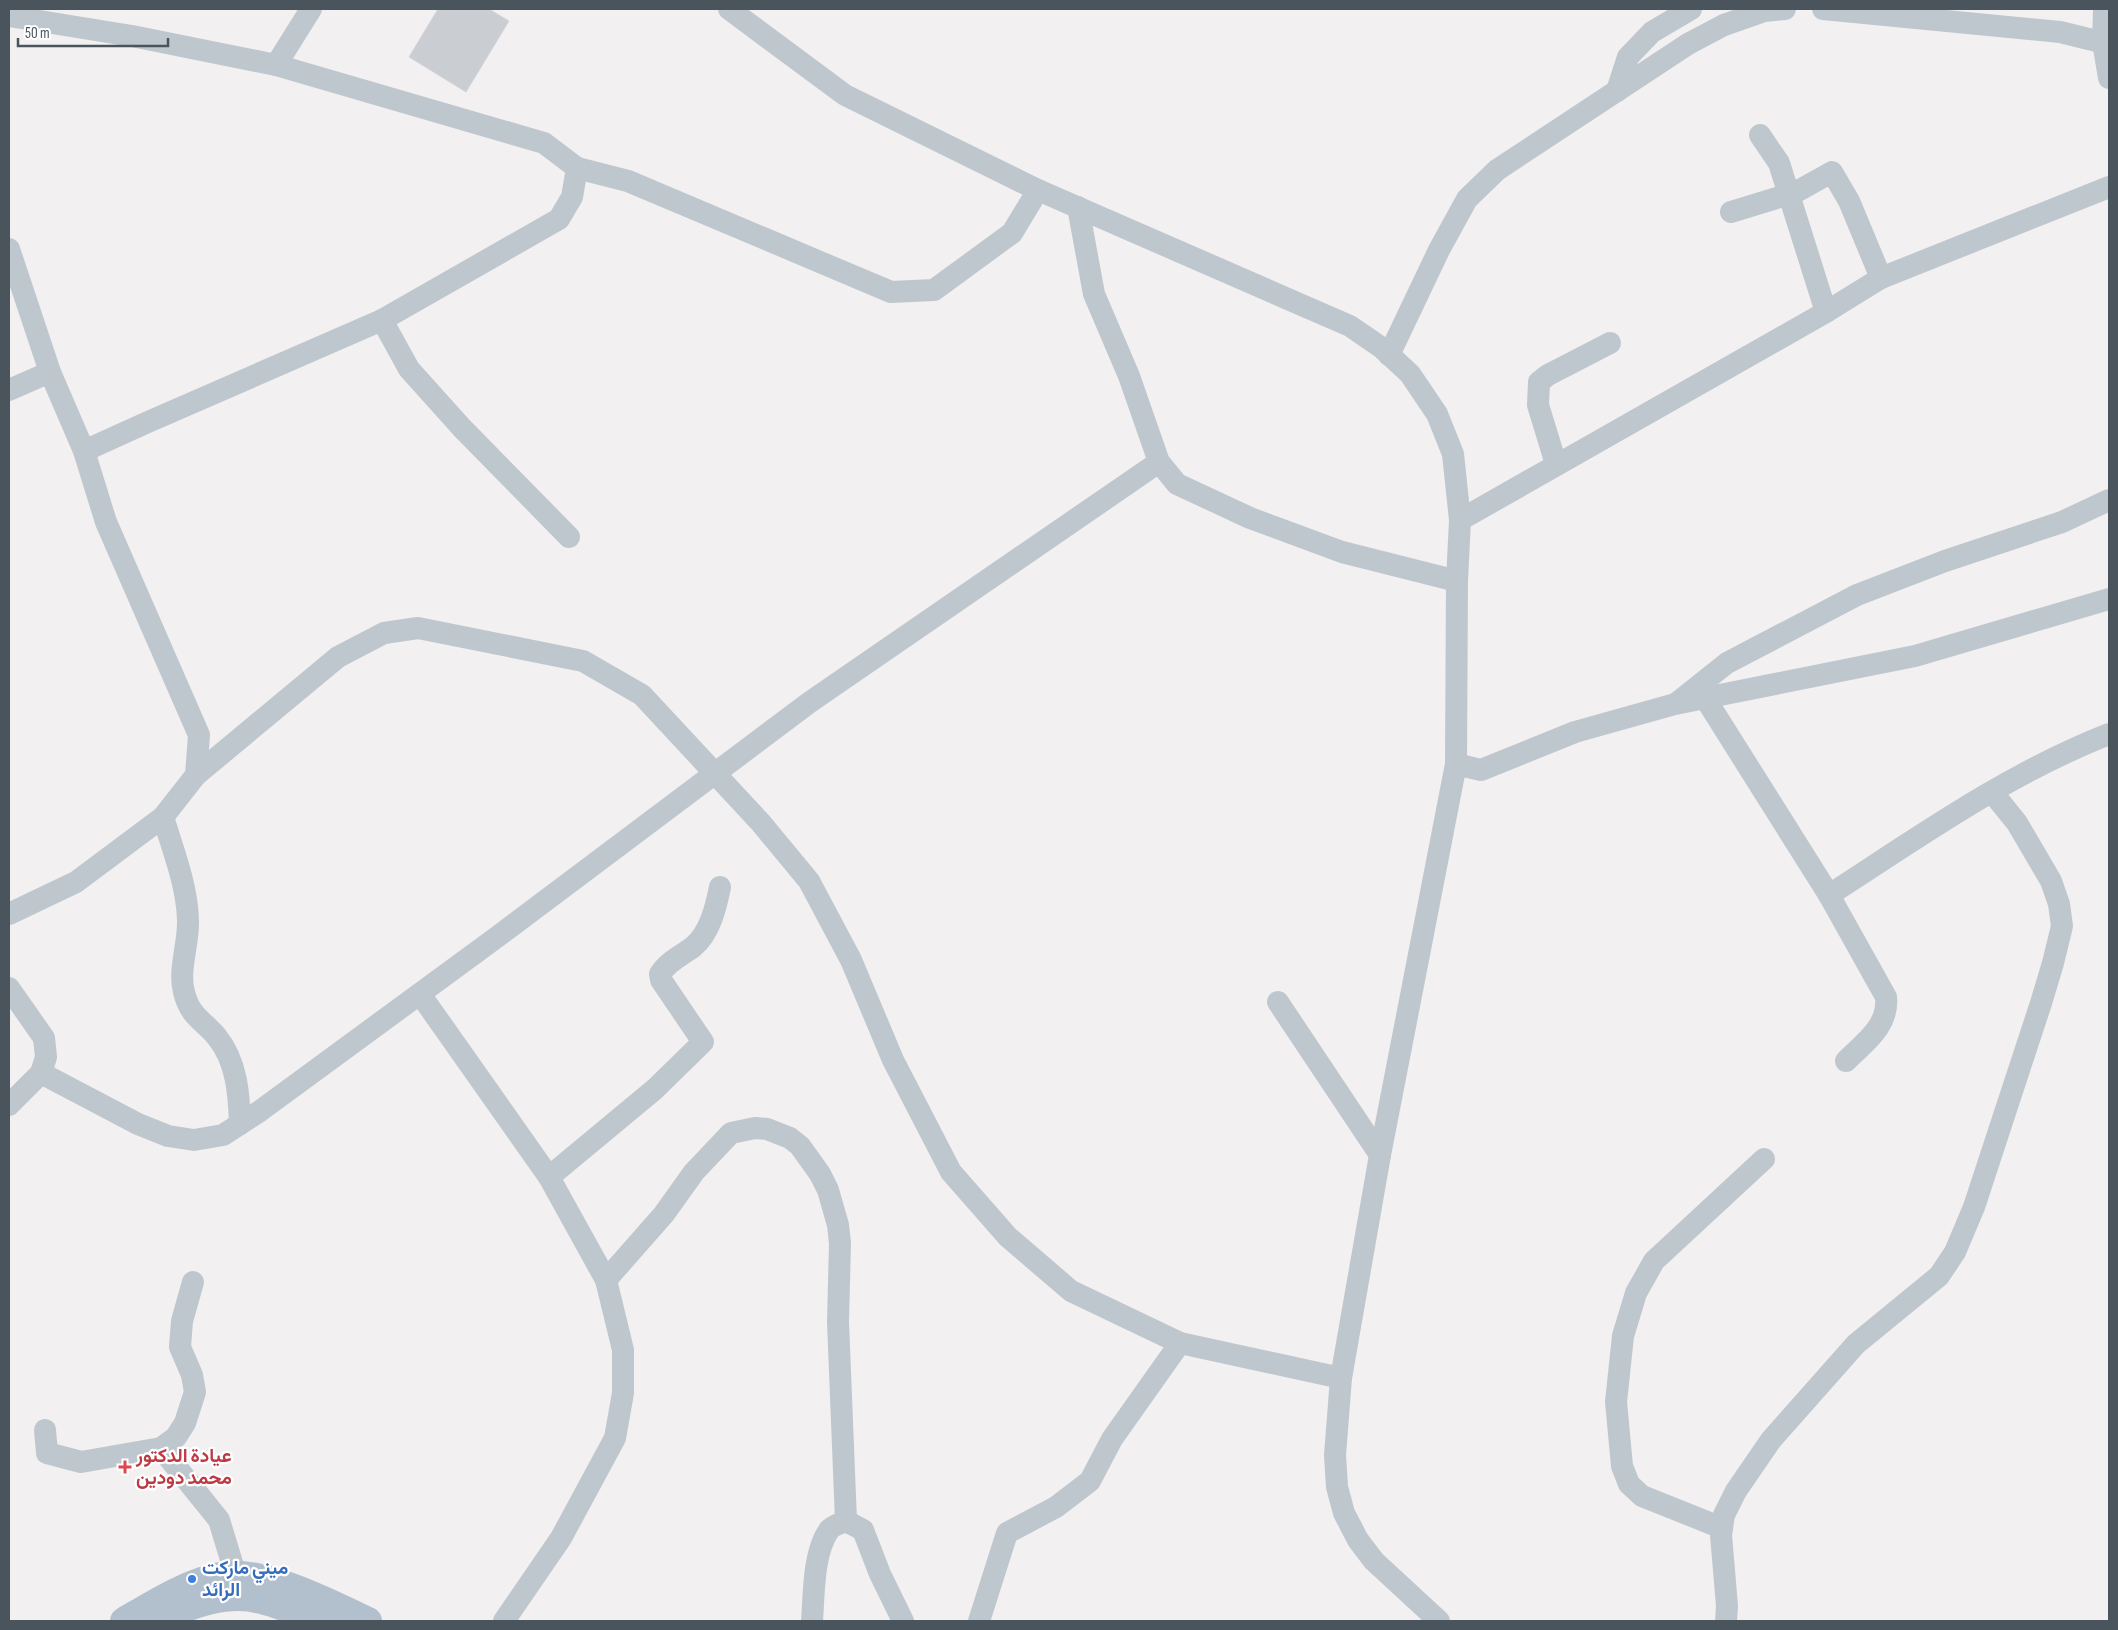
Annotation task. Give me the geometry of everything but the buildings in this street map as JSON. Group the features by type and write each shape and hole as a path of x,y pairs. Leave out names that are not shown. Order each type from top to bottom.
{"main road":[{"path":"124,1621 154,1603 199,1583 228,1575 256,1577 287,1585 368,1621"},
{"path":"160,1621 179,1610 226,1598 259,1599 319,1621"}],"street":[{"path":"276,65 311,9"},
{"path":"729,9 845,95 1038,190 1350,326 1389,355 1410,374 1437,414 1453,454 1460,520 1457,580 1456,764 1380,1155 1341,1378 1335,1455 1337,1487 1344,1513 1358,1540 1374,1561 1439,1621"},
{"path":"1617,91 1628,57 1652,32 1687,9 1698,39"},
{"path":"1389,355 1439,250 1467,199 1496,170 1698,39 1724,25 1756,14 1785,9"},
{"path":"1824,9 2060,32 2106,43"},
{"path":"2104,9 2109,78"},
{"path":"9,16 132,36 276,65 544,143 577,168 628,180 891,292 934,290 1012,233 1038,190"},
{"path":"1760,135 1779,163 1826,312"},
{"path":"84,451 382,320 559,219 572,198 577,168"},
{"path":"1731,212 1796,192 1832,172 1849,201 1881,278"},
{"path":"1460,520 1826,312 1881,278 2109,187"},
{"path":"1078,207 1094,294 1129,376 1159,462 1177,484 1250,518 1342,552 1457,580"},
{"path":"9,248 50,372 84,451 106,522 200,735 196,775"},
{"path":"382,320 409,368 462,428 568,537"},
{"path":"1556,464 1538,405 1539,382 1548,375 1610,343"},
{"path":"9,390 50,372"},
{"path":"41,1073 138,1124 168,1136 194,1140 223,1135 420,994 810,702 1159,462"},
{"path":"1675,704 1728,664 1857,595 1945,561 2062,522 2109,500"},
{"path":"1456,764 1481,770 1575,732 1675,704 1915,656 2109,599"},
{"path":"9,914 76,882 163,817 196,775 338,657 384,633 418,628 583,661 642,695 761,823 808,881 851,960 893,1060 951,1172 1008,1237 1071,1291 1180,1343 1341,1378"},
{"path":"1705,698 1829,895 1886,997 1885,1016 1876,1032 1846,1061"},
{"path":"1829,895 1992,792 2072,749 2109,734"},
{"path":"1726,1621 1727,1606 1721,1535 1724,1514 1736,1491 1771,1440 1856,1344 1939,1276 1955,1252 1974,1207 2053,963 2062,926 2059,904 2051,881 2017,823 1992,792"},
{"path":"163,817 182,880 188,920 184,960 184,992 194,1016 217,1038 233,1068 239,1095 240,1124"},
{"path":"549,1177 655,1089 703,1042 661,980 660,974 666,966 698,942 713,913 720,887"},
{"path":"9,988 44,1038 46,1057 41,1073 9,1106"},
{"path":"420,994 549,1177 606,1280 623,1350 623,1393 615,1438 561,1538 504,1621"},
{"path":"1278,1002 1380,1155"},
{"path":"606,1280 664,1214 694,1172 731,1133 749,1128 767,1129 790,1138 800,1146 820,1174 828,1190 838,1225 840,1243 838,1322 846,1521"},
{"path":"1722,1528 1642,1496 1629,1484 1622,1466 1616,1402 1623,1336 1636,1293 1654,1261 1764,1159"},
{"path":"45,1430 47,1453 81,1462 161,1448 181,1430 188,1415 194,1392 192,1375 180,1347 182,1321 193,1282"},
{"path":"979,1621 1006,1533 1056,1507 1090,1481 1112,1439 1180,1343"},
{"path":"161,1448 219,1520 236,1576"},
{"path":"812,1621 816,1572 822,1544 830,1529 846,1521"},
{"path":"846,1521 863,1530 880,1574 903,1621"}],"place":[{"name":"عيادة الدكتور محمد دودين","path":"125,1467"},
{"name":"ميني ماركت الرائد","path":"192,1579"}]}
